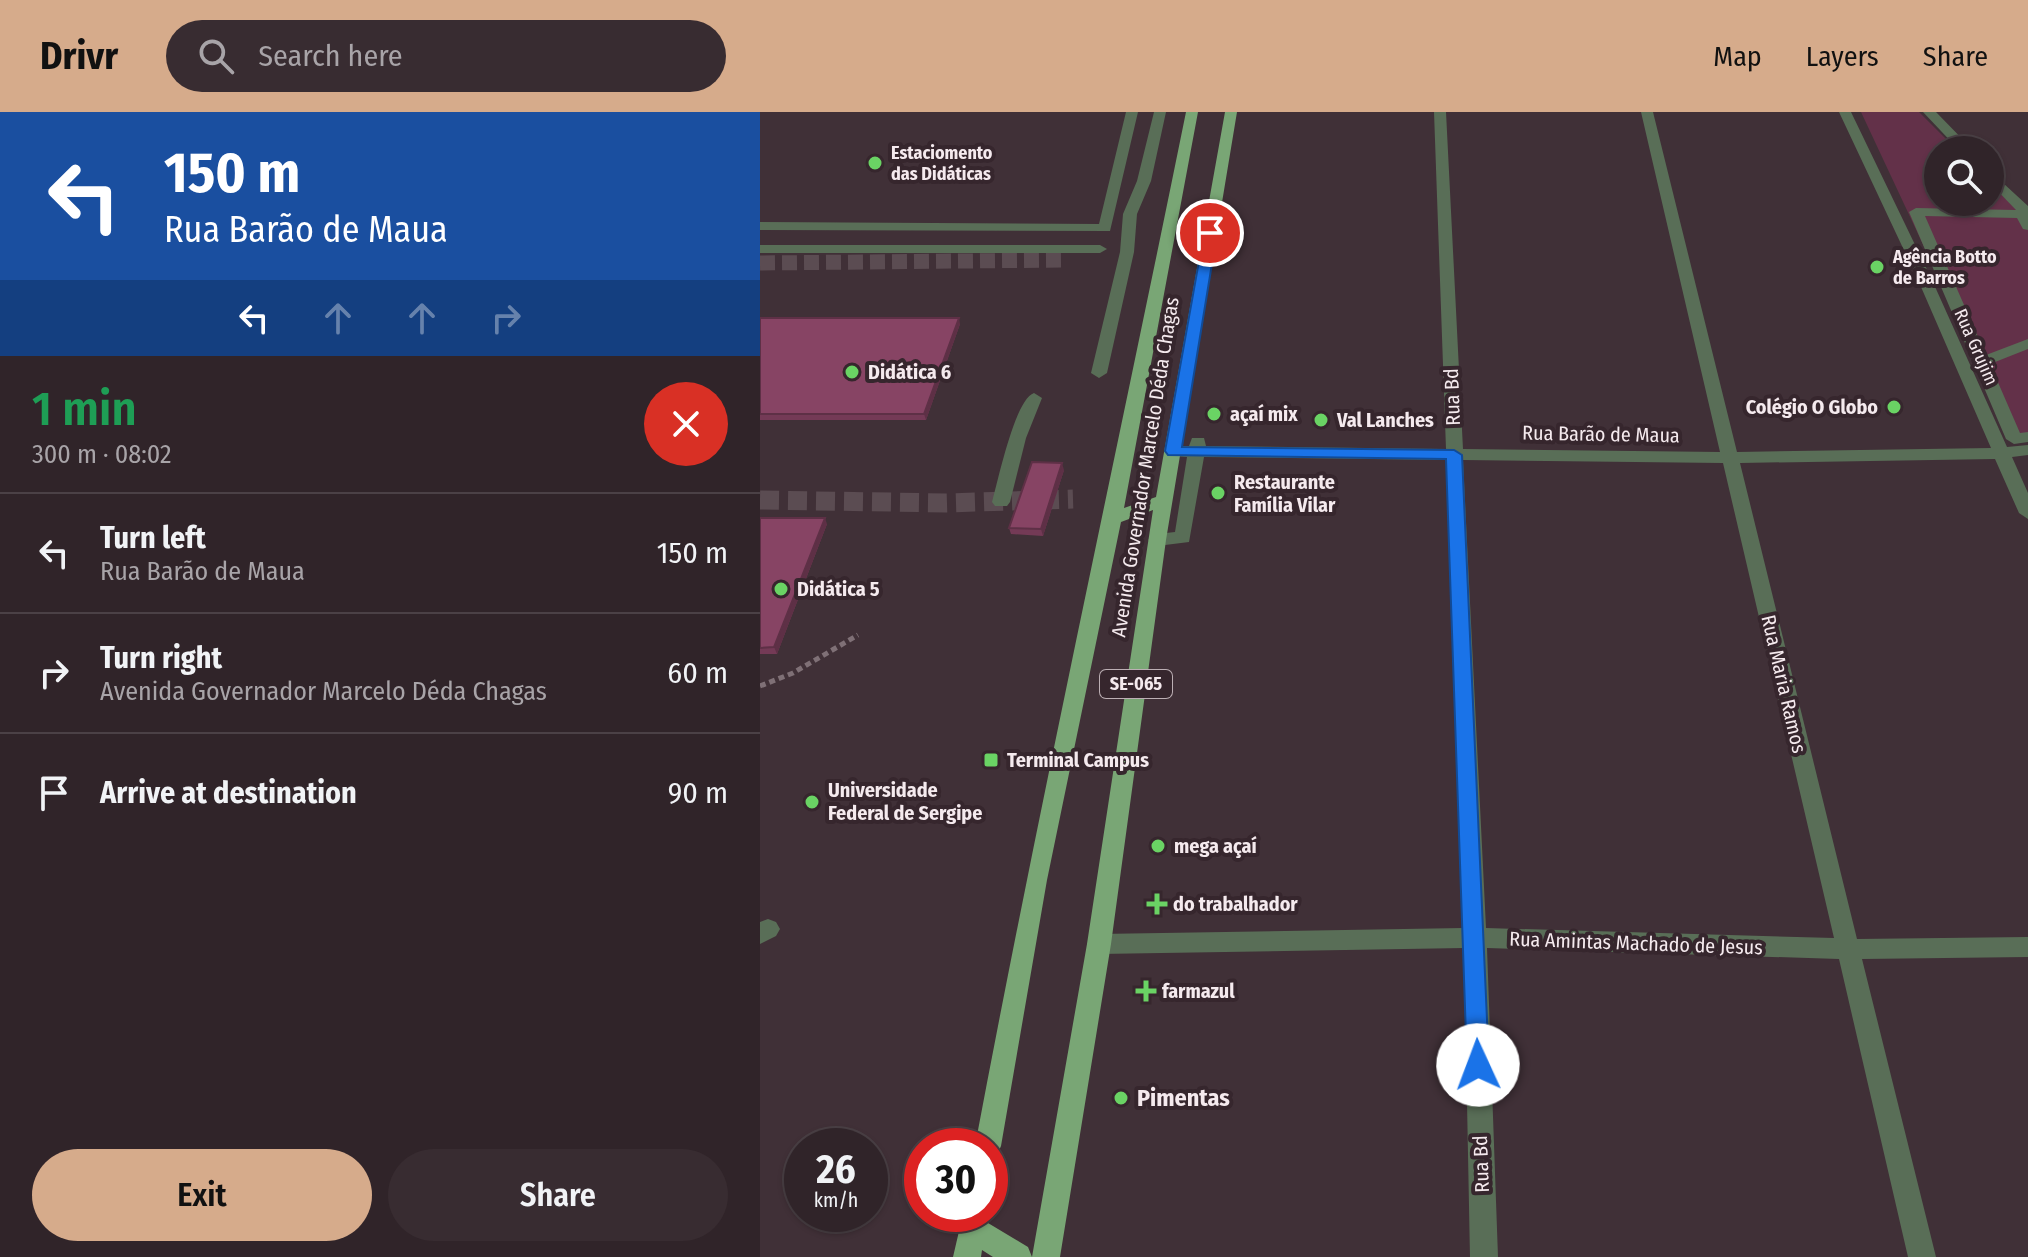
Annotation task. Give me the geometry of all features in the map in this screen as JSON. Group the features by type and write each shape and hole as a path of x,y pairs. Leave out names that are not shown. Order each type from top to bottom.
{"main road":[{"name":"Avenida Governador Marcelo Déda Chagas","path":"991,1128 1036,880 1113,518 1192,112"},
{"name":"Avenida Governador Marcelo Déda Chagas","path":"1046,1257 1099,944 1157,540 1231,112"},
{"path":"1113,518 1164,500"},
{"path":"967,1257 972,1232"},
{"path":"987,1232 1018,1257"}],"street":[{"path":"760,226 1105,228 1132,112"},
{"path":"1099,373 1127,252 1130,214 1144,181 1160,112"},
{"name":"Rua Bd","path":"1440,112 1475,938 1484,1257"},
{"name":"Rua Maria Ramos","path":"1647,112 1922,1257"},
{"name":"Rua Grujim","path":"1845,112 1925,280 2028,513"},
{"path":"1929,112 1952,136"},
{"path":"2004,189 2028,214"},
{"path":"2028,226 2022,214 1916,212 2014,439 2028,437"},
{"path":"760,249 1100,249"},
{"path":"1981,362 2028,344"},
{"path":"1001,502 1018,438 1034,398"},
{"path":"1754,451 1935,447 1978,442"},
{"path":"1479,448 1729,454"},
{"name":"Rua Barão de Maua","path":"1173,451 1729,454 2001,453 2028,450"},
{"path":"1157,540 1183,538 1194,452"},
{"name":"Rua Amintas Machado de Jesus","path":"1099,944 1475,938 1848,949 2028,947"}],"path":[{"path":"760,686 793,673 858,635"}],"shaded area":[{"path":"1861,112 1919,112 1943,136 1924,136 1924,216 2004,216 2004,197 2028,221 2028,437 2014,439"}],"building":[{"name":"Didática 6","path":"760,318 959,318 924,414 760,414"},
{"path":"1032,462 1062,463 1041,529 1009,528"},
{"name":"Didática 5","path":"760,518 825,518 774,647 760,648"}],"tunnel":[{"path":"760,263 1062,260"},
{"path":"760,500 946,503 1073,499"}],"place":[{"name":"Estaciomento das Didáticas","path":"875,163"},
{"name":"Agência Botto de Barros","path":"1877,267"},
{"name":"Didática 6","path":"852,372"},
{"name":"Colégio O Globo","path":"1894,407"},
{"name":"açaí mix","path":"1214,414"},
{"name":"Val Lanches","path":"1321,420"},
{"name":"Restaurante Família Vilar","path":"1218,493"},
{"name":"Didática 5","path":"781,589"},
{"name":"Terminal Campus","path":"991,760"},
{"name":"Universidade Federal de Sergipe","path":"812,802"},
{"name":"mega açaí","path":"1158,846"},
{"name":"do trabalhador","path":"1157,904"},
{"name":"farmazul","path":"1146,991"},
{"name":"Pimentas","path":"1121,1098"}],"route":[{"path":"1210,233 1173,451 1454,455 1478,1065"}]}
